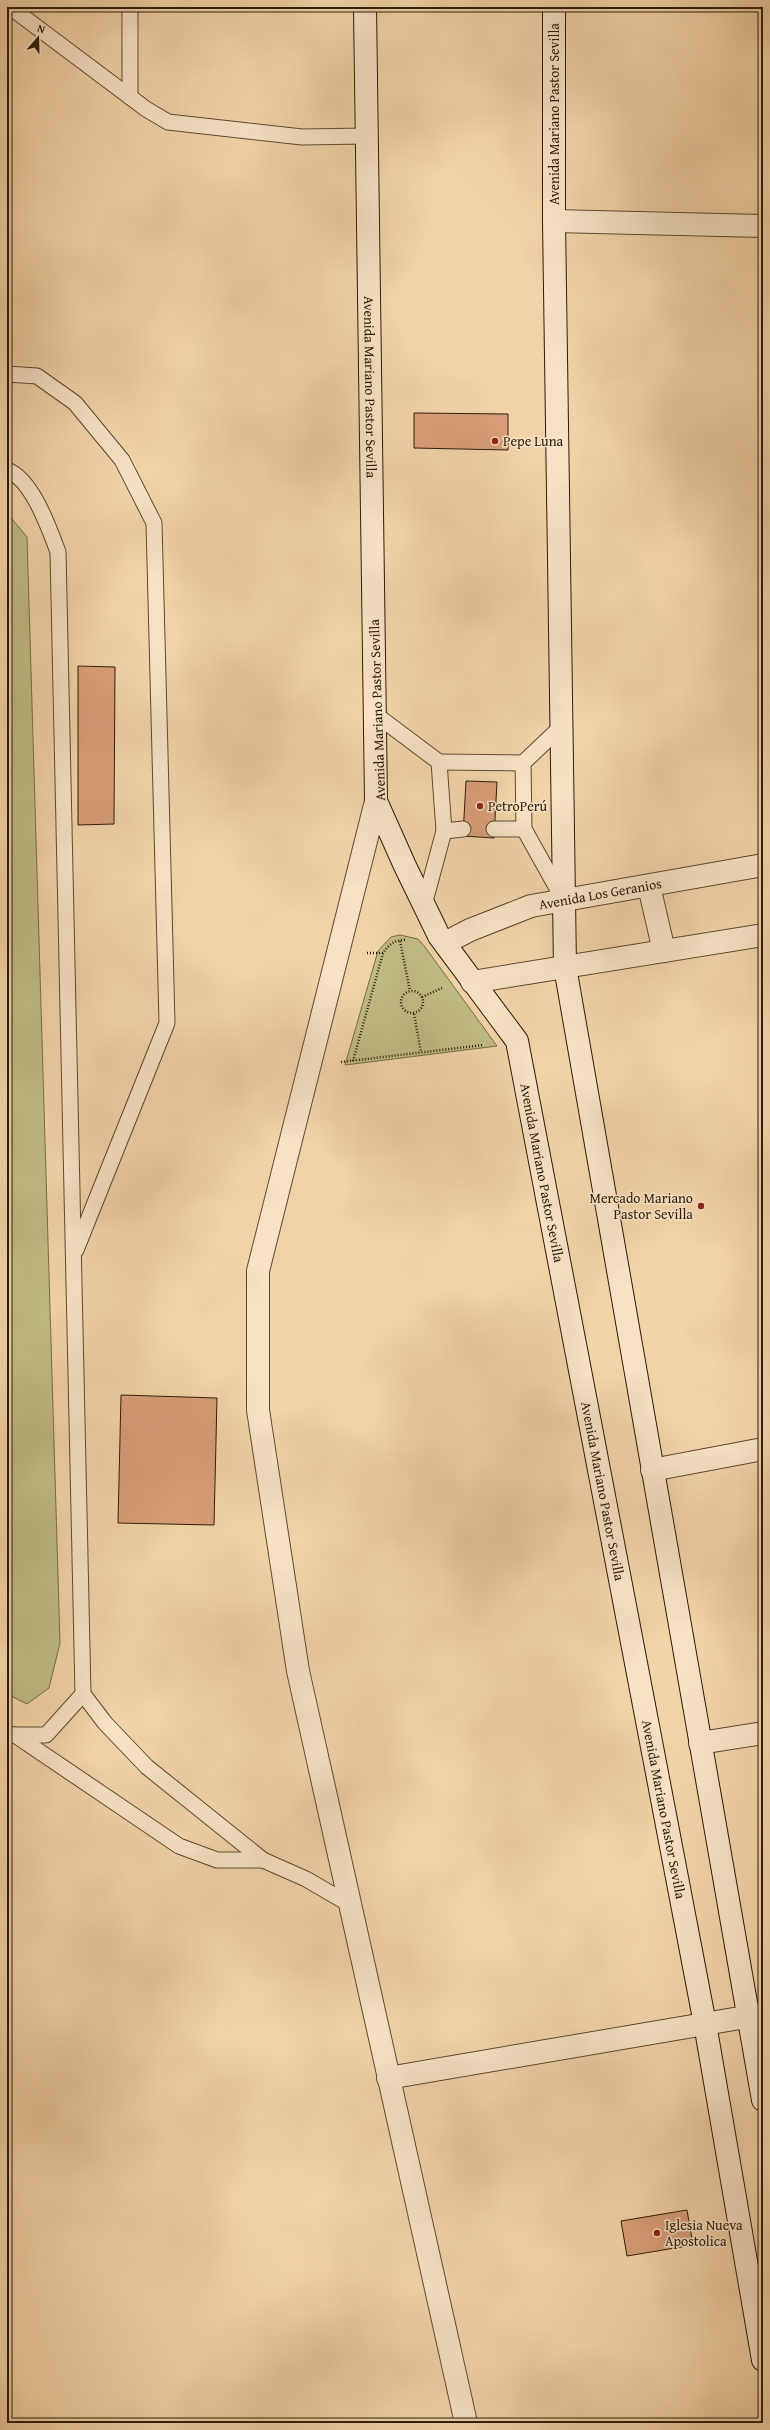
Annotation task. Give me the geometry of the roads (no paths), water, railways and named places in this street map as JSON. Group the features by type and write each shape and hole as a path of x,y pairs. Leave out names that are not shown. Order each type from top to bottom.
{"main road":[{"name":"Avenida Mariano Pastor Sevilla","path":"365,7 376,801 424,905 445,943 472,982 517,1041 705,2024 763,2360"},
{"name":"Avenida Mariano Pastor Sevilla","path":"554,7 554,221 565,967 700,1743 756,2015 763,2100"},
{"path":"554,221 763,226"},
{"path":"376,801 258,1271 258,1410 298,1671 466,2423"},
{"name":"Avenida Los Geranios","path":"445,943 478,927 531,906 763,865"},
{"path":"649,886 664,950"},
{"path":"472,982 763,934"},
{"path":"652,1470 763,1449"},
{"path":"700,1743 763,1733"},
{"path":"388,2078 756,2015"}],"lane":[{"path":"10,7 130,97 168,122 302,137 367,136"},
{"path":"130,7 130,97"},
{"path":"7,374 37,376 75,403 122,460 154,524 167,1023 74,1257"},
{"path":"7,470 17,474 44,514 58,552 83,1694 105,1723 147,1767 263,1860 306,1879 349,1904"},
{"path":"375,714 439,762 523,762 561,727"},
{"path":"424,905 444,830 439,762"},
{"path":"523,762 524,828 564,900"},
{"path":"494,829 524,828"},
{"path":"444,830 463,829"},
{"path":"11,1734 46,1735 83,1694"},
{"path":"11,1734 137,1816 179,1846 217,1860 263,1860"}],"place":[{"name":"Pepe Luna","path":"495,441"},
{"name":"PetroPerú","path":"480,806"},
{"name":"Mercado Mariano Pastor Sevilla","path":"701,1206"},
{"name":"Iglesia Nueva Apostolica","path":"657,2233"}]}
